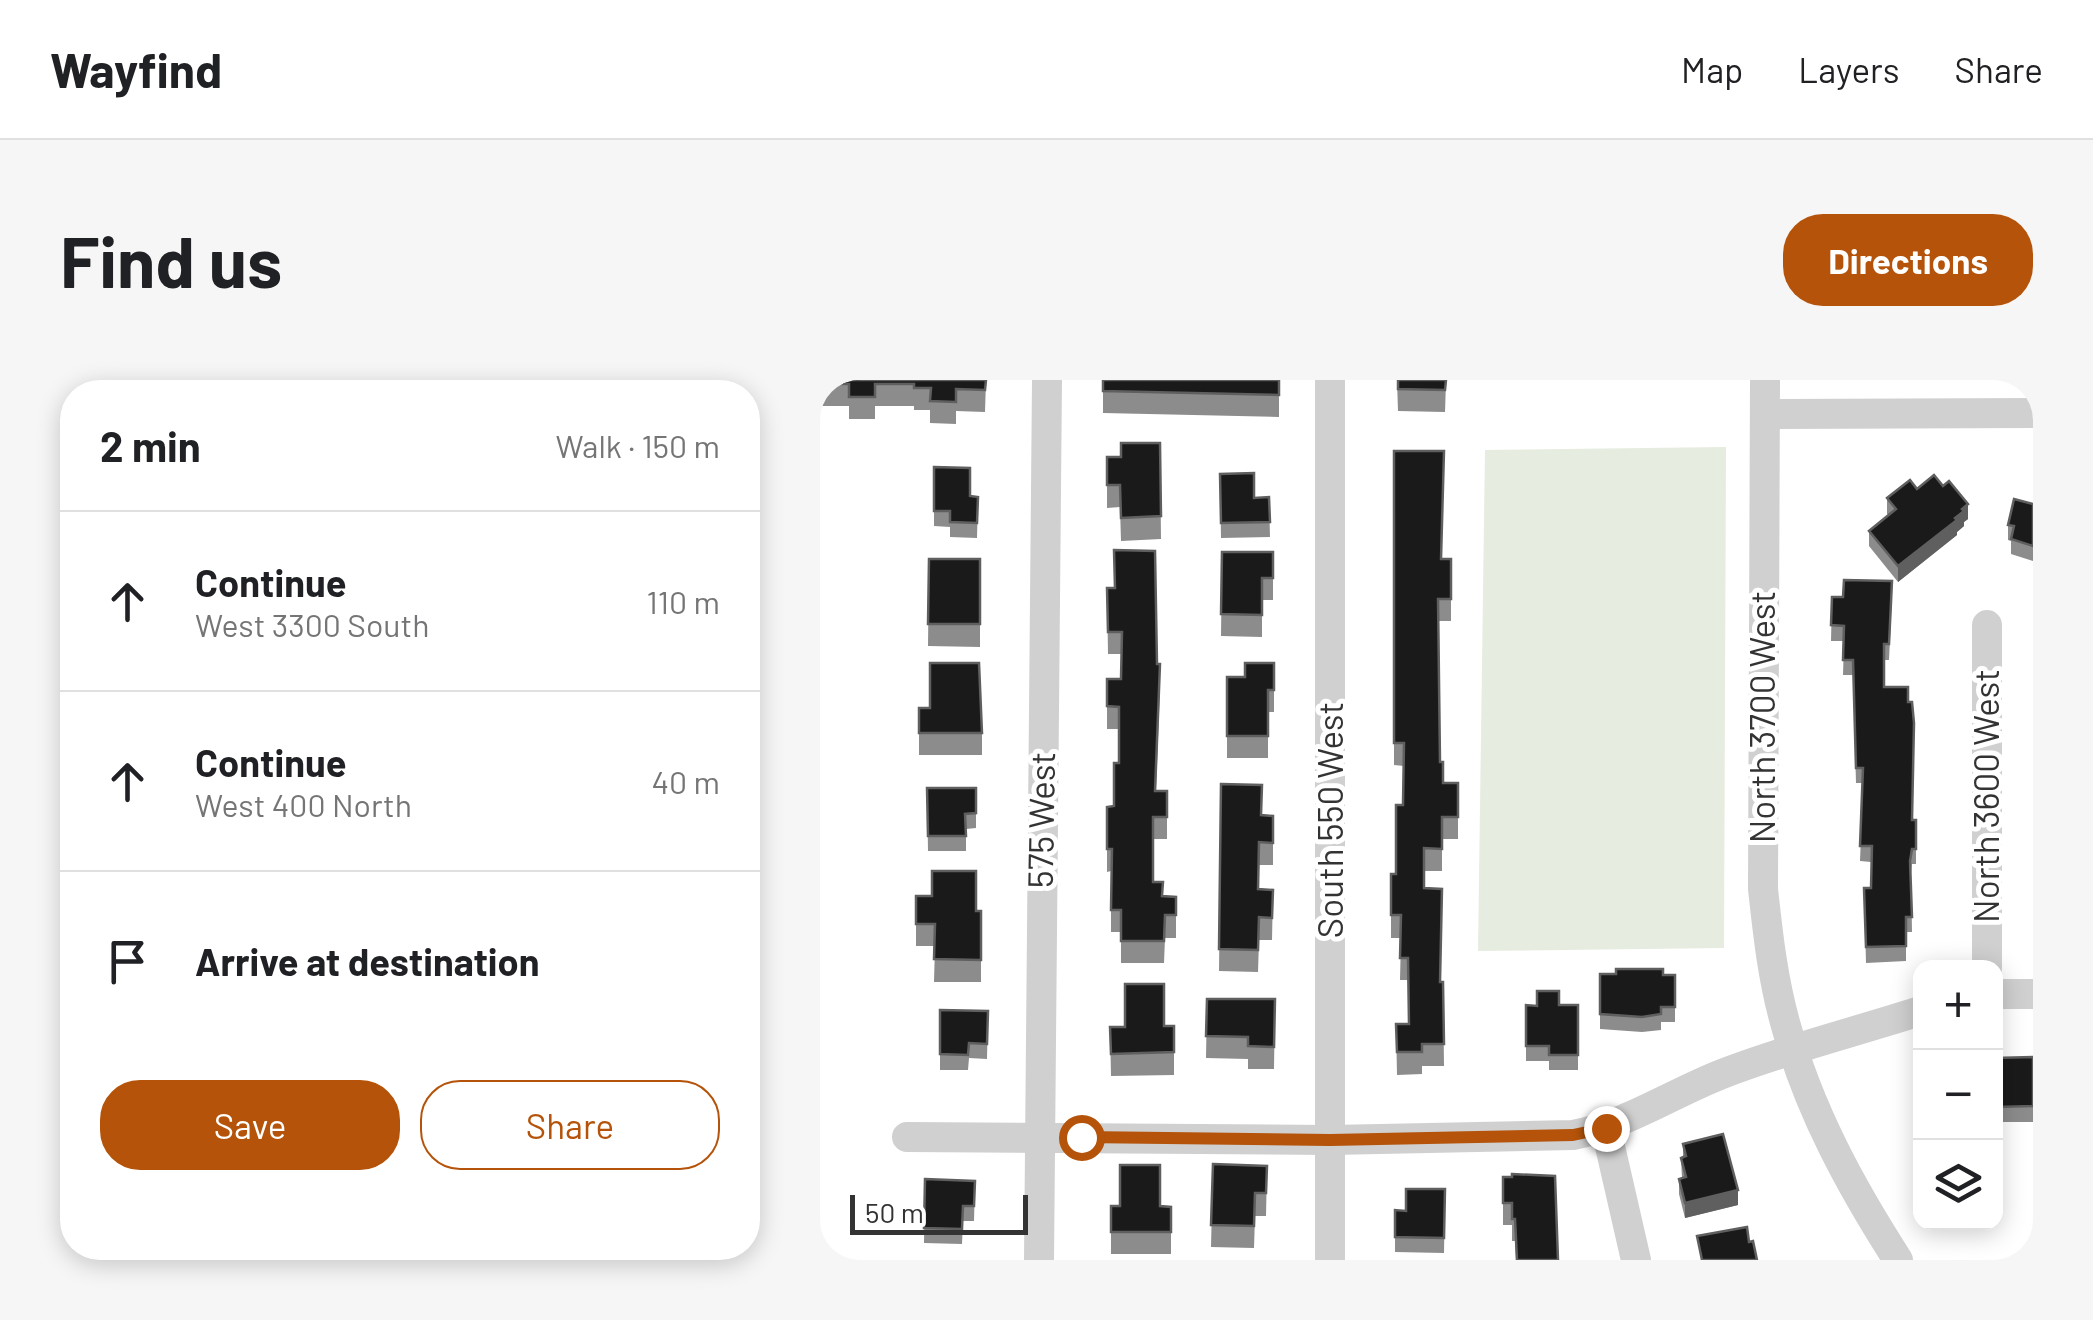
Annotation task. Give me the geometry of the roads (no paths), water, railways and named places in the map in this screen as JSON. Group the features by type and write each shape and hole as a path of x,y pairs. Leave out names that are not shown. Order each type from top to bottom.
{"street":[{"name":"575 West","path":"1039,1260 1047,380"},
{"name":"South 550 West","path":"1330,380 1330,1260"},
{"name":"North 3700 West","path":"1764,380 1763,889 1770,952 1793,1051 1832,1149 1898,1260"},
{"path":"1765,414 2033,413"},
{"name":"North 3600 West","path":"1986,625 1987,960"},
{"path":"2003,994 2033,994"},
{"path":"908,1137 1330,1140 1573,1135 1606,1128 1752,1062 1913,1012"},
{"path":"1606,1128 1636,1260"}]}
